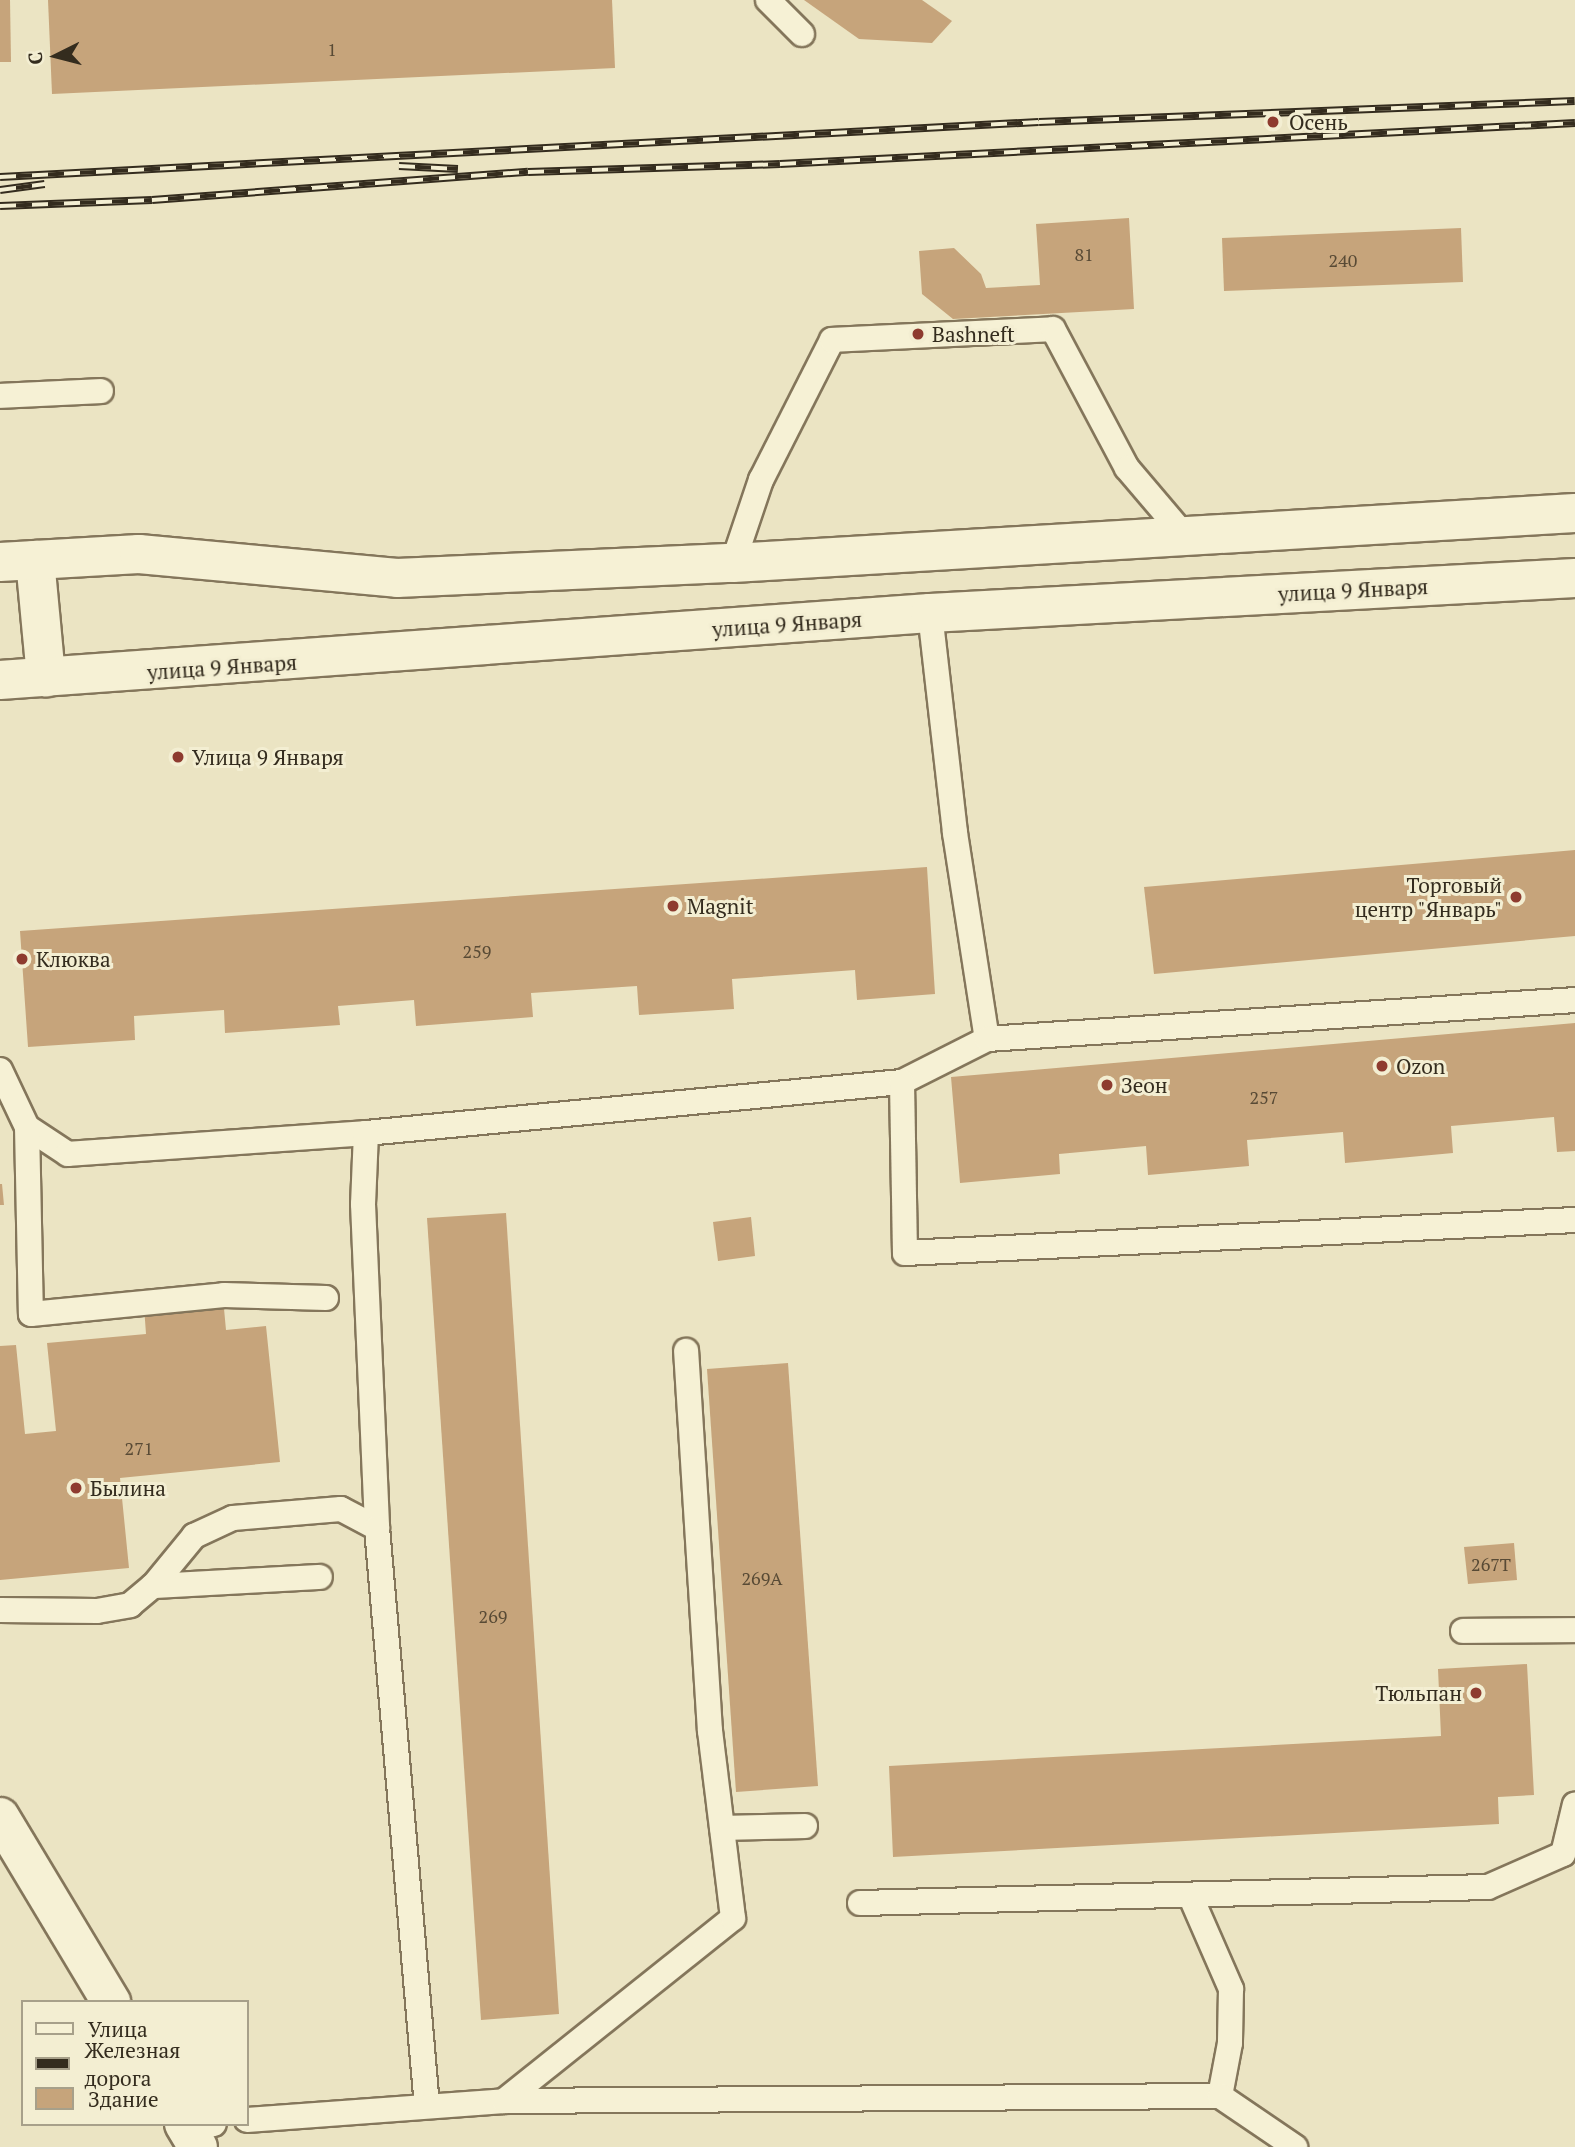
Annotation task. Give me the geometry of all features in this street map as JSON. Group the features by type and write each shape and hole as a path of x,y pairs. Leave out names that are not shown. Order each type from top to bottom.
{"main road":[{"path":"46,677 17,561 139,554 397,578 733,563 1575,513"},
{"name":"улица 9 Января","path":"0,680 176,671 930,613 1575,578"},
{"path":"0,1817 110,2000"}],"lane":[{"path":"768,0 802,34"},
{"path":"733,563 761,480 832,340 1053,329 1127,468 1184,535"},
{"path":"0,396 101,391"},
{"path":"930,613 956,833 987,1039"},
{"path":"27,1127 68,1154 366,1133 902,1082 987,1039 1575,1000"},
{"path":"0,1070 27,1127 31,1314 224,1295 326,1298"},
{"path":"902,1082 905,1253 1575,1220"},
{"path":"366,1133 363,1204 377,1528 427,2106"},
{"path":"505,2101 733,1919 710,1731 686,1351"},
{"path":"0,1610 97,1611 130,1605 153,1586 194,1536 233,1518 341,1509 377,1528"},
{"path":"153,1586 320,1577"},
{"path":"1463,1631 1575,1630"},
{"path":"860,1903 1488,1887 1563,1854 1575,1804"},
{"path":"722,1828 805,1826"},
{"path":"1190,1895 1231,1989 1230,2043 1220,2096"},
{"path":"248,2120 505,2101 1220,2096 1295,2147"}],"building":[{"path":"0,0 10,0 11,62 0,62"},
{"path":"48,0 612,0 615,68 52,94"},
{"path":"804,0 922,0 952,21 932,43 859,39"},
{"path":"1129,218 1134,309 953,319 922,294 919,251 954,248 981,274 986,288 1040,285 1036,224"},
{"path":"1461,228 1463,282 1224,291 1222,238"},
{"path":"1575,850 1575,936 1154,974 1144,887"},
{"path":"927,867 935,994 857,1000 855,970 732,979 734,1009 639,1015 637,986 531,993 533,1017 416,1026 414,1000 338,1006 340,1025 225,1033 224,1010 134,1016 135,1040 28,1047 20,931"},
{"path":"1575,1023 1575,1151 1557,1152 1554,1117 1451,1126 1453,1153 1345,1163 1343,1132 1247,1140 1249,1166 1148,1175 1146,1146 1059,1154 1060,1174 960,1183 951,1077"},
{"path":"2,1184 4,1205 0,1205"},
{"path":"506,1213 559,2014 481,2020 427,1218"},
{"path":"751,1217 755,1256 718,1261 713,1222"},
{"path":"223,1298 226,1330 266,1326 280,1462 120,1478 129,1568 0,1580 0,1346 16,1345 25,1434 56,1431 47,1343 146,1334 144,1306"},
{"path":"788,1363 818,1786 736,1792 707,1369"},
{"path":"1514,1543 1517,1580 1468,1584 1464,1547"},
{"path":"1527,1664 1534,1795 1498,1797 1499,1824 893,1857 889,1766 1441,1736 1438,1669"}],"railway":[{"path":"0,177 1039,122 1575,101"},
{"path":"0,206 152,200 528,172 780,164 1575,123"},
{"path":"399,166 458,169"},
{"path":"0,190 45,184"}],"place":[{"name":"Осень","path":"1273,122"},
{"name":"Bashneft","path":"918,334"},
{"name":"Улица 9 Января","path":"178,757"},
{"name":"Торговый центр \"Январь\"","path":"1516,897"},
{"name":"Magnit","path":"673,906"},
{"name":"Клюква","path":"22,959"},
{"name":"Ozon","path":"1382,1066"},
{"name":"Зеон","path":"1107,1085"},
{"name":"Былина","path":"76,1488"},
{"name":"Тюльпан","path":"1476,1693"}]}
